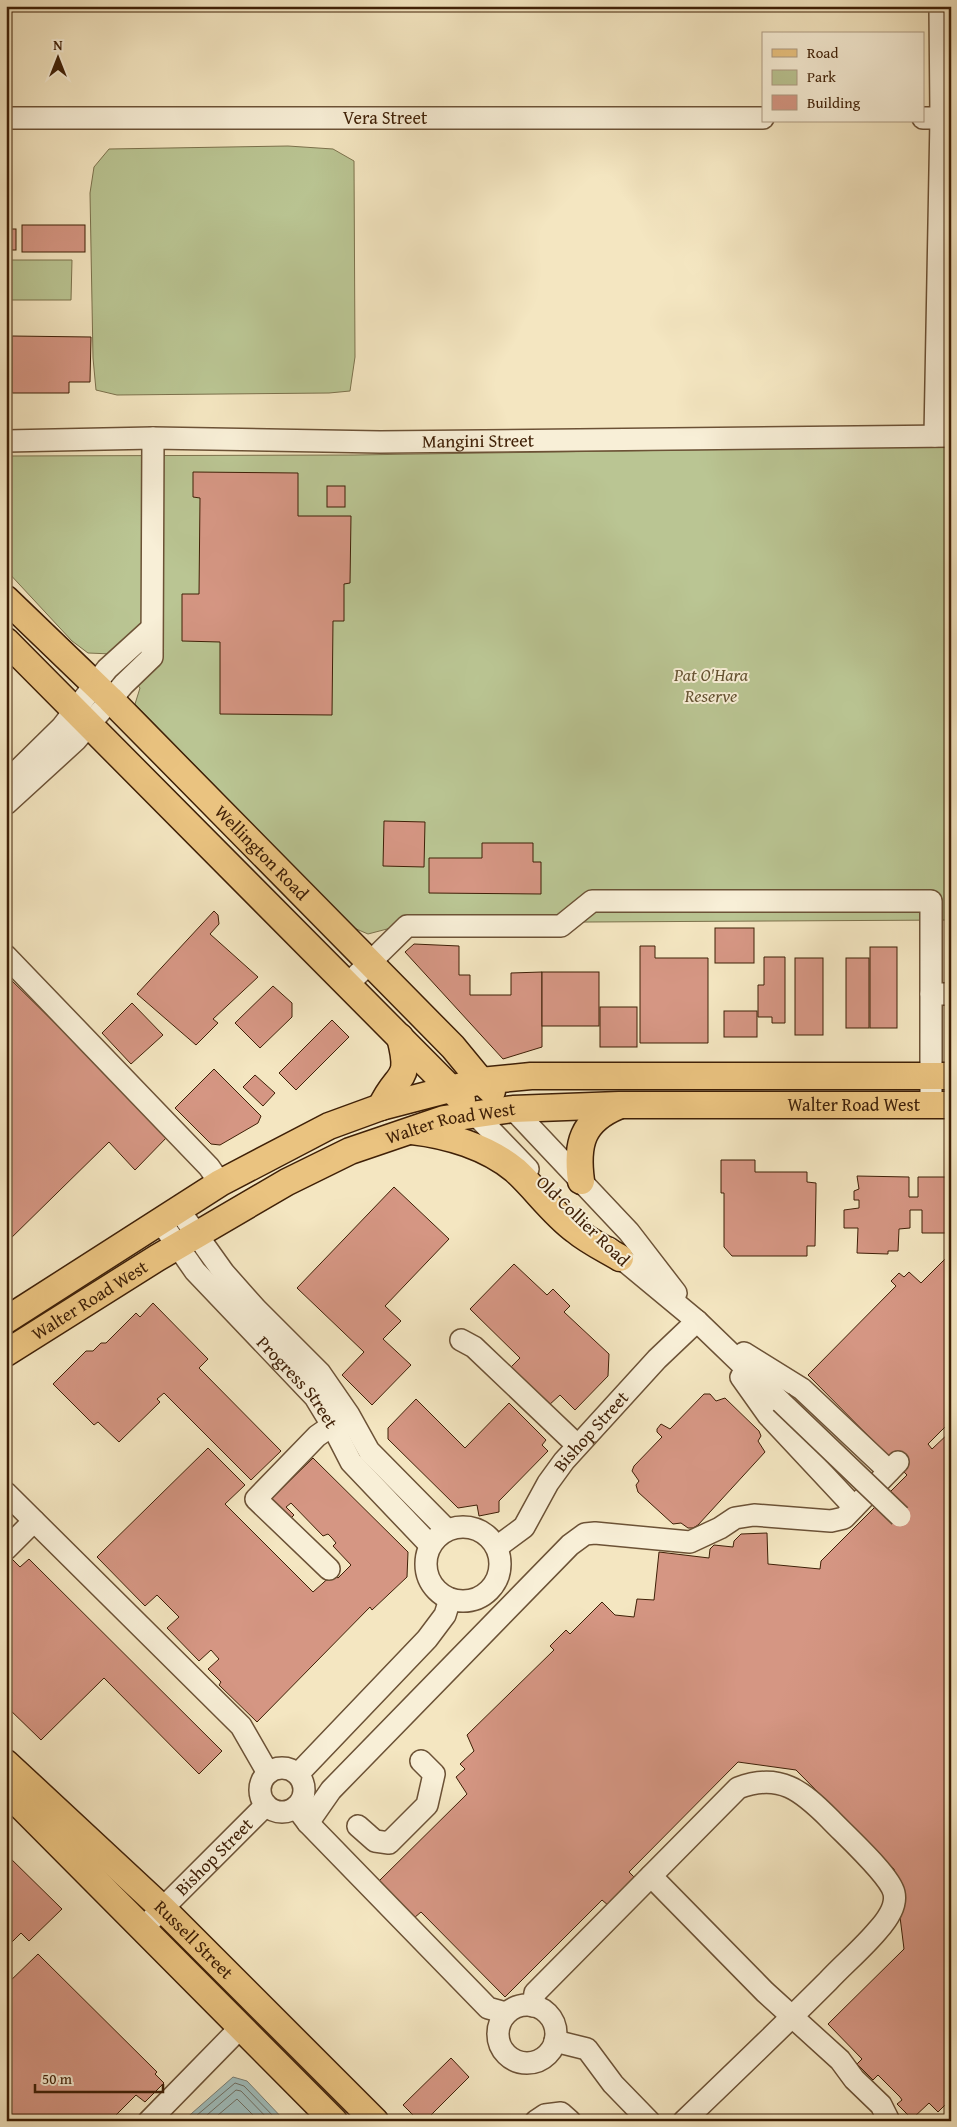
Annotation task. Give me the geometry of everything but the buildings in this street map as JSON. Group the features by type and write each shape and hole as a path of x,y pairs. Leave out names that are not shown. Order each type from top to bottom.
{"main road":[{"name":"Wellington Road","path":"6,599 102,693 453,1047 481,1081 513,1109"},
{"name":"Wellington Road","path":"6,642 83,717 474,1113"},
{"path":"381,1107 387,1093 404,1075 406,1062 400,1037"},
{"name":"Walter Road West","path":"6,1320 220,1184 329,1126 381,1107 498,1078 541,1076 941,1076"},
{"name":"Walter Road West","path":"6,1353 187,1241 320,1165 350,1151 444,1119 474,1113 513,1109 619,1105 941,1104"},
{"path":"581,1181 578,1160 580,1143 589,1125 602,1112 619,1105"},
{"path":"408,1130 446,1136 502,1161 514,1170 574,1230 620,1258"},
{"name":"Russell Street","path":"6,1763 162,1908 375,2121"},
{"name":"Russell Street","path":"6,1791 334,2121"}],"street":[{"path":"940,6 932,118 943,436"},
{"name":"Vera Street","path":"6,118 762,118"},
{"name":"Mangini Street","path":"6,441 154,438 380,442 943,436"},
{"path":"6,782 56,733 83,717 102,693 152,657 154,438"},
{"path":"102,693 107,669 151,629"},
{"path":"6,804 76,740 83,717"},
{"path":"348,984 407,926 562,926 592,901 931,901 941,994 941,1104"},
{"path":"6,956 65,1020 209,1167 220,1184"},
{"name":"Old Collier Road","path":"513,1109 629,1232 702,1326"},
{"name":"Old Collier Road","path":"474,1113 620,1258 702,1326 900,1516"},
{"name":"Progress Street","path":"170,1216 187,1241 195,1271 315,1397 341,1420 447,1530"},
{"path":"302,1815 331,1790 570,1544 585,1534 595,1533 690,1542 720,1528 734,1518 754,1515 831,1522 844,1518 894,1466 802,1390 702,1326"},
{"path":"702,1326 768,1415 854,1506"},
{"name":"Bishop Street","path":"497,1547 524,1527 548,1484 577,1446 658,1359 702,1326"},
{"path":"461,1340 474,1347 577,1446"},
{"path":"328,1569 256,1499 317,1436 341,1420"},
{"name":"Progress Street","path":"341,1420 351,1462 430,1545"},
{"path":"6,1493 241,1726 252,1741 268,1773"},
{"path":"6,1549 34,1521"},
{"path":"470,1526 484,1532 497,1547 500,1556 500,1571 494,1584 488,1592 470,1600 450,1599 442,1595 429,1581 426,1570 427,1553 430,1545 447,1530 470,1526"},
{"path":"298,1774 427,1639 445,1615 450,1599"},
{"path":"358,1826 375,1841 389,1843 427,1805 434,1774 421,1761"},
{"path":"302,1815 304,1791 298,1774 286,1768 280,1768 268,1773 260,1788 266,1805 271,1809 302,1815 488,2008 506,2013"},
{"path":"533,2006 535,1993 738,1788 753,1782 775,1784 795,1788 810,1799 885,1876 894,1893 892,1910 879,1929 792,2017 684,2121"},
{"name":"Bishop Street","path":"142,1929 266,1805"},
{"path":"651,1876 792,2017 840,2060 854,2079 881,2105 889,2121"},
{"path":"519,2006 533,2006 550,2016 554,2024 555,2041 546,2056 539,2061 520,2063 512,2060 500,2046 498,2038 498,2029 506,2013 519,2006"},
{"path":"149,2121 241,2028"},
{"path":"555,2041 587,2049 613,2084 649,2121"},
{"path":"536,2121 545,2115 561,2113 570,2121"}],"green space":[{"path":"288,146 333,149 354,161 355,357 350,391 329,393 117,395 96,390 93,358 90,193 94,167 109,149"},
{"path":"6,260 72,260 71,300 6,300"},
{"name":"Pat O'Hara Reserve","path":"951,446 951,920 410,923 368,934 354,928 135,704 140,688 112,654 88,653 72,641 6,570 6,456 354,455"}],"water":[{"path":"233,2077 247,2081 285,2121 183,2121"}]}
